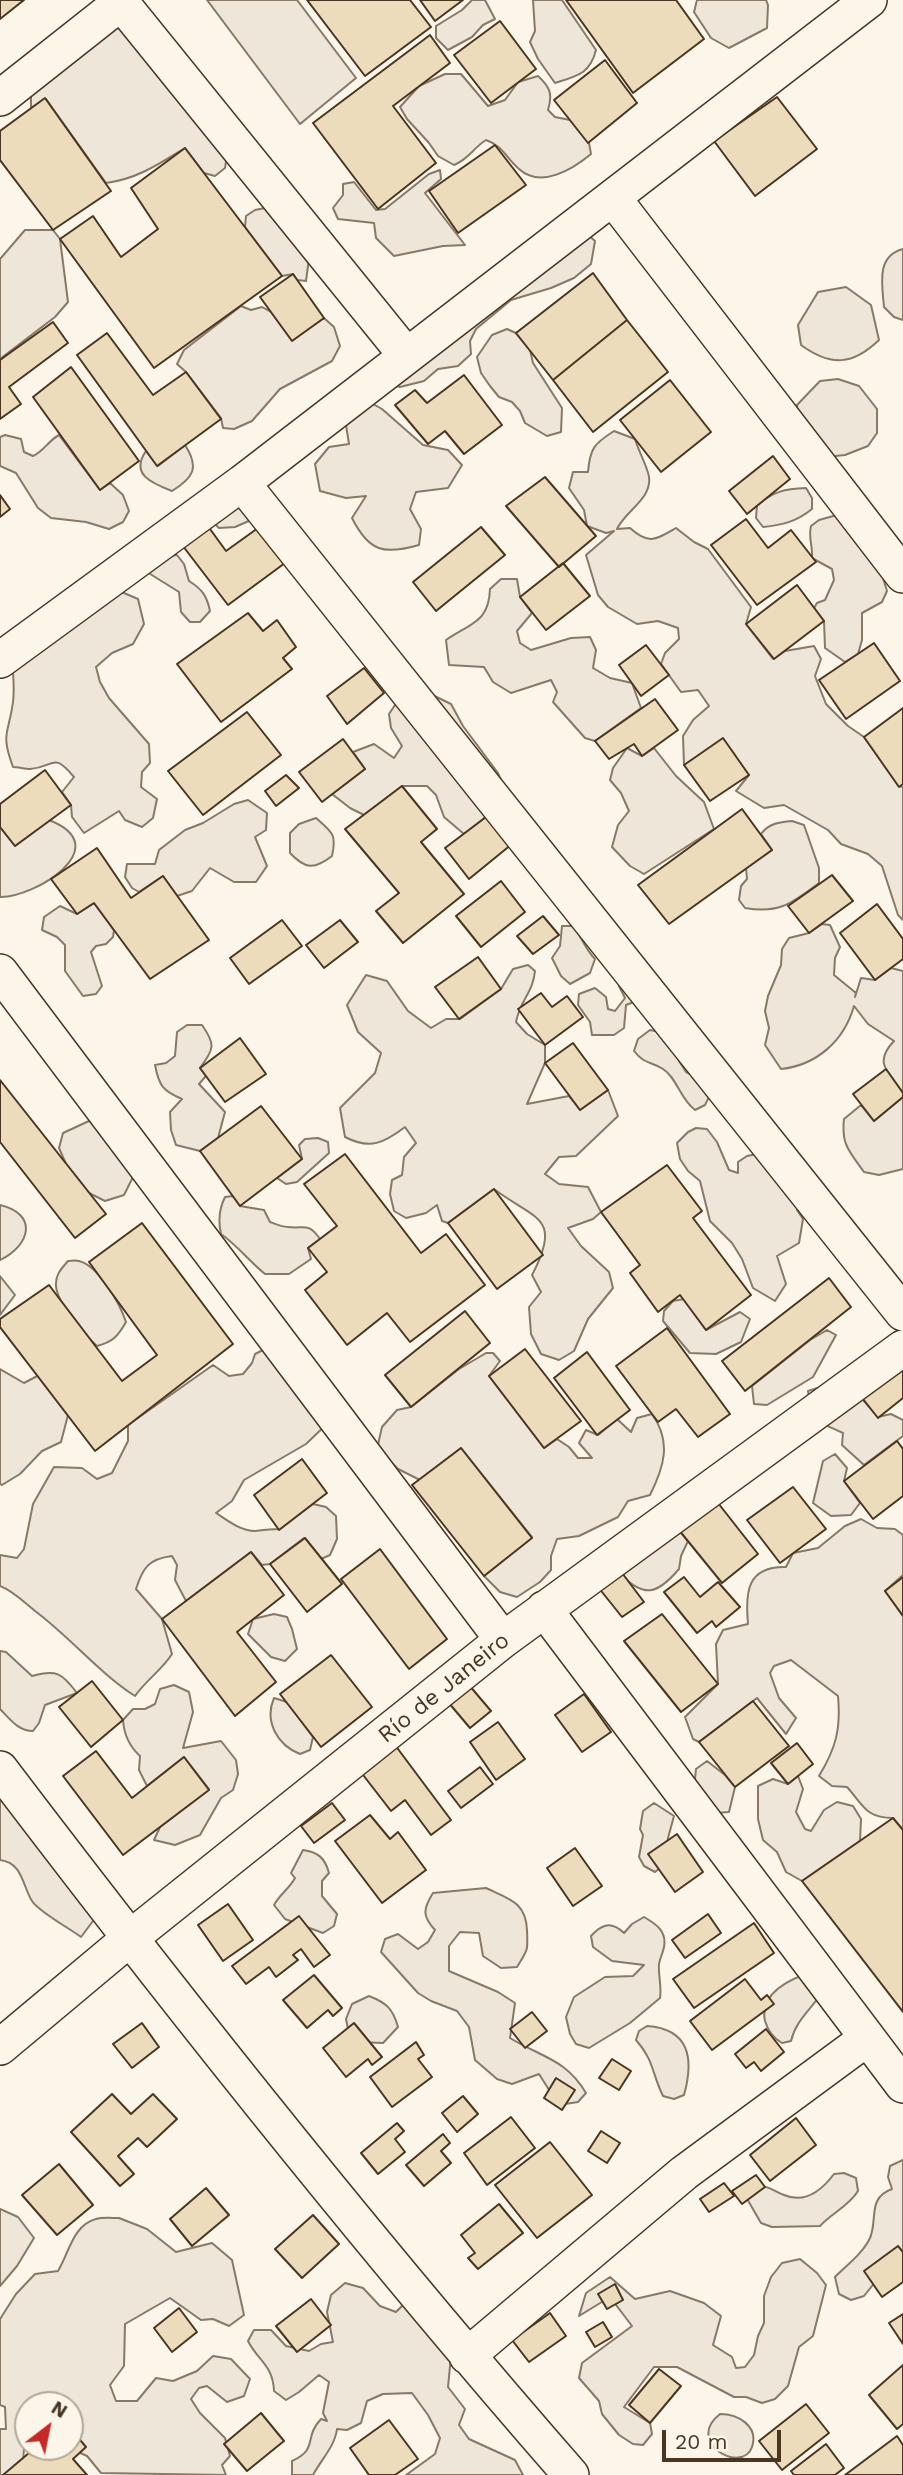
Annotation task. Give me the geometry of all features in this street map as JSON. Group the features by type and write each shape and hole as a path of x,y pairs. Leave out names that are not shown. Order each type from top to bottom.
{"street":[{"path":"0,660 242,483 869,0"},
{"path":"0,98 121,1 406,355"},
{"path":"613,198 903,575"},
{"path":"242,483 903,1313"},
{"path":"0,972 503,1640"},
{"name":"Río de Janeiro","path":"0,2047 130,1939 503,1640 903,1348"},
{"path":"544,1609 903,2085"},
{"path":"0,1769 130,1939 467,2357 571,2475"},
{"path":"467,2357 684,2173 866,2039"}],"shaded area":[{"path":"207,0 297,0 356,78 300,124"},
{"path":"472,0 485,0 495,19 483,25 472,37 448,50 436,38 436,26 462,10"},
{"path":"533,0 562,0 596,50 590,64 582,73 555,83 538,59 530,42 535,31"},
{"path":"697,0 766,0 767,28 729,48 711,38 694,12"},
{"path":"120,19 227,156 225,168 215,176 204,173 185,148 138,174 106,183 46,99 31,108 27,85"},
{"path":"445,74 461,74 488,106 505,100 518,82 538,76 549,91 548,110 555,117 570,120 587,132 591,154 566,171 537,177 519,169 500,149 486,140 454,165 438,156 400,107 419,86"},
{"path":"440,170 441,179 425,193 465,245 443,246 394,256 376,238 374,223 338,219 333,208 343,195 343,184 354,182 376,210 385,209 429,174"},
{"path":"275,206 309,258 306,281 297,280 293,274 282,276 245,227 246,216 255,210"},
{"path":"577,225 595,241 591,264 574,278 511,300 476,329 470,341 471,354 458,366 438,369 424,381 400,387 387,383 382,349"},
{"path":"25,230 53,230 60,239 68,302 55,317 0,359 0,259"},
{"path":"903,249 903,320 894,317 884,307 882,280 888,258"},
{"path":"846,287 871,305 879,340 851,358 832,360 801,345 798,325 818,292"},
{"path":"241,306 251,310 262,307 271,312 292,340 324,318 334,327 340,346 332,361 280,389 252,421 234,429 223,428 221,418 177,364 184,350"},
{"path":"507,329 516,333 530,350 533,363 562,408 561,432 547,436 525,423 520,411 512,402 499,397 481,373 477,357 492,335"},
{"path":"838,379 859,386 877,409 877,433 868,446 845,455 826,457 799,446 797,405 820,381"},
{"path":"366,400 382,409 423,445 448,450 462,465 448,488 416,492 410,509 421,529 419,545 387,550 371,544 352,518 366,496 346,498 320,491 315,464 329,447 349,444 346,425"},
{"path":"614,431 635,439 649,477 646,492 617,529 630,528 642,537 652,539 676,528 708,549 751,607 746,624 773,659 785,651 814,646 821,659 815,676 826,704 848,726 864,737 899,786 903,787 903,920 898,915 882,866 868,854 841,844 828,830 784,805 764,808 736,791 749,775 684,765 683,736 693,720 709,706 698,690 681,692 661,664 665,653 679,639 678,628 658,621 637,624 608,607 598,595 586,555 614,531 606,533 587,526 584,510 569,488 573,472 588,472 594,447"},
{"path":"5,435 21,439 24,452 33,456 59,435 100,490 110,483 123,495 129,511 123,522 109,529 86,522 51,518 38,508 16,473 0,466 0,437"},
{"path":"185,445 193,466 185,482 172,491 145,477 140,466 146,451 158,466"},
{"path":"227,480 251,520 235,527 219,528 208,517"},
{"path":"806,488 812,498 812,509 800,517 783,524 763,527 756,518 757,505 769,497 786,490"},
{"path":"844,513 879,565 887,591 882,602 862,613 862,640 858,654 845,662 825,648 824,621 814,608 817,603 825,600 834,580 832,569 812,558 810,534 811,526 819,520"},
{"path":"177,555 184,564 189,581 201,590 207,601 210,611 200,622 190,622 181,612 179,592 147,572 154,557"},
{"path":"501,579 517,579 520,597 532,613 517,631 520,643 531,650 571,638 590,637 596,650 593,668 610,678 632,683 641,708 595,741 585,738 553,702 557,692 551,680 511,693 493,682 484,667 449,665 446,640 482,615 489,600 490,589"},
{"path":"117,590 138,599 144,624 133,644 112,653 96,667 100,682 109,698 149,744 150,763 142,772 141,787 157,799 153,818 142,827 125,820 119,811 84,833 72,817 71,805 62,792 74,777 62,764 54,763 30,769 13,767 6,739 14,696 11,653"},
{"path":"416,687 451,704 463,726 498,773 509,799 464,834 444,817 436,795 427,786 402,786 364,815 332,794 365,769 353,752 374,744 394,758 402,746 391,728 389,714 397,702"},
{"path":"627,748 642,756 654,748 676,776 704,802 714,829 644,874 630,866 612,847 618,825 629,811 621,793 610,780 613,768"},
{"path":"248,800 267,813 266,830 255,837 267,866 256,882 234,882 210,868 192,891 177,896 163,876 139,892 132,888 125,877 127,864 155,864 159,850 185,830 203,823 234,804"},
{"path":"316,818 332,834 334,843 332,856 320,864 310,866 290,853 290,833 299,824"},
{"path":"49,820 68,831 75,844 73,856 63,869 49,880 15,895 0,897 0,827 15,846"},
{"path":"792,821 804,825 819,868 819,883 777,908 745,908 739,900 741,886 747,879 746,868 772,850 761,834 771,825"},
{"path":"94,903 114,930 113,937 106,944 96,946 91,952 102,986 96,994 83,996 65,971 65,945 57,937 42,930 44,917 60,906 77,914"},
{"path":"822,924 830,925 840,947 835,958 834,975 856,993 855,997 861,978 875,980 891,968 903,971 903,1093 888,1073 884,1062 884,1055 894,1041 868,1024 854,1006 836,1040 817,1057 806,1062 781,1069 765,1045 769,1028 765,1011 781,965 782,949 789,938 809,933"},
{"path":"562,926 574,926 595,959 590,973 570,984 561,976 552,958 560,946"},
{"path":"528,965 535,971 534,979 516,1022 527,1034 545,1045 545,1063 527,1104 569,1096 580,1110 608,1090 618,1116 576,1156 559,1157 545,1174 559,1184 588,1187 601,1212 593,1219 568,1228 581,1246 609,1272 613,1288 588,1319 574,1351 559,1360 541,1354 531,1334 529,1307 541,1292 532,1275 545,1241 540,1222 494,1189 448,1223 442,1221 437,1205 426,1213 406,1218 394,1211 390,1194 392,1180 402,1175 404,1157 416,1143 405,1127 376,1143 362,1143 345,1137 340,1108 375,1073 381,1053 358,1032 347,1005 366,975 387,981 408,1011 431,1028 446,1019 460,1019 501,989 513,969"},
{"path":"631,981 639,1000 626,1005 624,1028 614,1035 592,1035 590,1022 578,1005 579,994 595,988 606,997 608,1009 615,1011 625,998 619,986"},
{"path":"187,1025 202,1025 210,1037 212,1046 200,1068 206,1076 199,1084 225,1112 218,1138 200,1151 176,1145 171,1130 170,1112 182,1099 163,1087 155,1065 166,1063 175,1056 177,1032"},
{"path":"650,1030 666,1033 686,1072 698,1078 709,1097 705,1105 695,1110 668,1073 641,1059 634,1051 638,1039"},
{"path":"903,1097 903,1169 879,1175 864,1172 845,1142 844,1119 861,1105 874,1121"},
{"path":"89,1121 111,1131 135,1173 124,1195 105,1201 89,1193 66,1164 59,1148 63,1133"},
{"path":"696,1128 707,1129 717,1142 729,1170 738,1173 738,1162 747,1156 762,1153 800,1200 797,1210 803,1219 799,1243 777,1256 786,1284 775,1301 753,1288 742,1259 732,1243 710,1221 700,1181 688,1171 680,1159 677,1143"},
{"path":"318,1138 328,1142 329,1153 297,1182 286,1184 277,1178 302,1159 299,1145 305,1139"},
{"path":"233,1196 240,1206 264,1210 270,1222 312,1230 320,1239 308,1248 311,1259 289,1274 265,1274 221,1234 221,1206 225,1197"},
{"path":"0,1205 20,1215 26,1230 18,1246 0,1260"},
{"path":"68,1261 79,1261 94,1270 119,1306 126,1322 118,1335 107,1343 97,1346 79,1327 61,1301 56,1279"},
{"path":"0,1276 15,1295 0,1315"},
{"path":"684,1299 706,1330 740,1312 750,1319 741,1342 716,1354 690,1353 663,1321 664,1311 673,1301"},
{"path":"827,1330 836,1335 813,1377 767,1405 754,1404 752,1386 810,1340"},
{"path":"277,1343 330,1421 306,1444 244,1480 232,1501 216,1513 245,1529 279,1529 313,1504 326,1507 336,1516 337,1539 330,1555 321,1559 304,1538 270,1564 262,1565 251,1552 186,1601 175,1580 177,1565 172,1556 158,1559 148,1565 136,1589 162,1619 172,1654 135,1696 23,1600 0,1586 0,1555 17,1558 24,1549 33,1504 54,1467 82,1468 97,1479 112,1473 128,1441 128,1425 213,1365 229,1376 243,1374 255,1354"},
{"path":"486,1353 493,1353 500,1361 489,1376 544,1448 557,1439 569,1447 578,1458 592,1458 579,1443 586,1430 598,1435 617,1419 631,1432 637,1418 652,1414 664,1445 662,1464 650,1495 628,1501 618,1517 579,1536 557,1539 551,1556 551,1570 540,1582 517,1597 500,1592 484,1576 532,1537 461,1448 420,1480 398,1469 377,1449 382,1427 397,1410 411,1407 459,1369"},
{"path":"0,1369 24,1383 43,1373 68,1415 61,1442 42,1451 20,1474 2,1485 0,1484"},
{"path":"850,1385 878,1417 891,1414 903,1420 903,1436 864,1465 842,1445 843,1433 817,1418 808,1391 824,1386"},
{"path":"835,1454 847,1468 844,1481 860,1503 851,1515 831,1516 813,1503 823,1461"},
{"path":"861,1519 877,1528 895,1529 903,1535 903,1575 885,1591 903,1616 903,1830 893,1818 877,1816 866,1810 847,1787 832,1786 819,1776 836,1738 838,1696 791,1660 774,1666 770,1673 779,1698 796,1718 786,1734 757,1698 699,1742 693,1739 685,1717 718,1684 716,1644 723,1630 748,1624 748,1592 756,1576 773,1568 786,1567 793,1553 818,1548 845,1526"},
{"path":"674,1524 688,1541 679,1569 671,1578 657,1588 643,1590 620,1574"},
{"path":"274,1614 287,1617 297,1649 285,1661 271,1657 248,1634 253,1619"},
{"path":"0,1651 6,1652 32,1676 58,1674 77,1693 45,1705 33,1731 19,1727 0,1709"},
{"path":"174,1685 189,1692 193,1712 183,1748 221,1741 236,1760 238,1774 233,1790 221,1798 200,1835 175,1845 154,1840 160,1827 209,1789 184,1757 147,1786 139,1770 140,1756 128,1740 123,1720 133,1709 145,1709 155,1704 160,1689"},
{"path":"274,1698 287,1702 313,1737 310,1750 300,1754 279,1738 271,1715"},
{"path":"707,1761 735,1787 729,1812 703,1814 695,1779 696,1769"},
{"path":"0,1769 96,1917 81,1937 36,1905 18,1870 8,1862 0,1860"},
{"path":"798,1776 803,1789 796,1812 805,1829 811,1831 824,1810 837,1802 853,1806 861,1819 860,1841 802,1881 786,1872 777,1852 763,1840 758,1819 758,1786 773,1779 788,1784"},
{"path":"654,1803 674,1816 668,1838 666,1863 655,1872 644,1866 639,1857 643,1811"},
{"path":"303,1850 320,1857 329,1873 322,1881 322,1896 337,1914 334,1926 323,1933 285,1919 274,1905 295,1878 291,1873"},
{"path":"486,1888 520,1907 527,1930 525,1953 517,1967 501,1968 483,1956 479,1933 460,1932 449,1946 449,1971 498,1992 515,2003 510,2038 552,2060 570,2073 586,2093 578,2102 565,2104 551,2093 539,2074 512,2084 497,2079 475,2060 469,2027 457,2011 418,1993 381,1952 385,1939 398,1934 418,1949 428,1942 435,1930 425,1912 433,1893"},
{"path":"644,1917 656,1925 664,1937 659,1964 660,1998 630,2023 589,2048 576,2044 570,2034 566,2017 574,1997 605,1977 633,1976 644,1965 612,1961 593,1947 591,1936 607,1926 615,1927 624,1933"},
{"path":"813,1972 825,1988 801,2020 791,2041 782,2043 766,2025 764,2011 767,2002 778,1988"},
{"path":"369,1996 388,2007 398,2027 383,2043 358,2042 349,2034 346,2019 352,2004"},
{"path":"647,2026 672,2033 685,2048 688,2069 684,2095 674,2099 663,2096 650,2061 636,2040 639,2031"},
{"path":"903,2160 903,2253 896,2256 864,2296 851,2300 839,2294 835,2277 859,2254 870,2238 876,2203 884,2193 892,2189 888,2177 890,2166"},
{"path":"844,2173 856,2178 858,2191 820,2226 772,2227 761,2223 746,2197 757,2185 792,2197 806,2197 818,2190 834,2174"},
{"path":"0,2209 18,2217 34,2238 17,2266 0,2286"},
{"path":"98,2218 119,2218 147,2229 176,2252 212,2243 232,2260 244,2315 229,2326 213,2319 201,2320 170,2298 125,2324 124,2366 110,2385 116,2401 137,2401 156,2378 173,2381 197,2371 213,2356 231,2359 250,2379 244,2396 227,2402 207,2386 199,2388 191,2399 200,2413 225,2438 230,2456 222,2465 226,2475 101,2473 84,2455 84,2391 14,2391 14,2461 23,2461 22,2475 0,2475 0,2429 6,2429 5,2407 0,2405 0,2319 16,2294 35,2274 58,2271 77,2233 88,2222"},
{"path":"800,2259 817,2273 826,2285 813,2336 799,2347 788,2386 775,2399 762,2403 746,2397 734,2397 677,2367 654,2367 624,2407 650,2423 652,2434 643,2445 633,2444 619,2435 602,2414 599,2401 579,2378 582,2363 632,2326 610,2297 579,2316 586,2293 610,2277 635,2299 670,2291 704,2303 721,2316 713,2345 732,2357 736,2368 745,2367 754,2355 764,2323 764,2296 771,2277 782,2263"},
{"path":"345,2283 363,2288 380,2306 396,2312 405,2303 451,2356 448,2387 465,2409 459,2425 469,2439 515,2460 523,2475 406,2475 435,2454 440,2438 412,2393 383,2394 367,2401 361,2423 347,2430 337,2429 331,2447 313,2475 292,2475 292,2461 305,2452 321,2419 327,2421 323,2413 329,2382 319,2375 286,2400 274,2391 268,2369 248,2341 254,2330 271,2330 286,2346 309,2351 321,2344 333,2342 327,2312 331,2295"},
{"path":"720,2414 734,2416 750,2427 752,2447 746,2455 738,2458 728,2456 712,2444 708,2435 711,2425"}],"building":[{"path":"0,0 24,0 0,19"},
{"path":"307,0 410,0 431,27 365,76"},
{"path":"420,0 463,0 435,21"},
{"path":"566,0 676,0 704,39 633,93"},
{"path":"500,21 536,69 491,103 454,55"},
{"path":"430,35 450,63 393,106 436,163 378,209 313,123"},
{"path":"605,60 637,103 588,143 554,100"},
{"path":"777,97 817,149 755,196 714,141"},
{"path":"45,98 111,191 53,230 0,160 0,131"},
{"path":"495,145 526,185 458,233 429,191"},
{"path":"185,148 282,276 154,368 60,239 93,216 121,257 158,229 131,188"},
{"path":"593,273 627,320 553,380 516,333"},
{"path":"293,274 324,318 292,341 260,297"},
{"path":"627,320 668,372 593,432 553,380"},
{"path":"53,322 68,343 9,387 21,404 0,419 0,360"},
{"path":"107,333 153,395 186,372 221,419 157,466 77,355"},
{"path":"71,367 139,461 100,490 33,397"},
{"path":"464,375 502,425 464,454 445,431 428,444 395,405 415,390 427,403"},
{"path":"670,380 711,432 661,472 620,420"},
{"path":"773,456 790,479 747,514 729,491"},
{"path":"545,477 596,536 559,567 506,506"},
{"path":"0,495 10,509 0,517"},
{"path":"202,518 226,551 258,528 285,563 228,605 176,537"},
{"path":"746,519 768,548 791,530 816,562 757,605 711,545"},
{"path":"481,527 505,555 436,611 413,582"},
{"path":"563,563 590,596 546,630 520,597"},
{"path":"797,585 824,621 774,659 746,624"},
{"path":"248,613 263,631 277,620 296,647 283,658 292,669 221,722 177,664"},
{"path":"874,643 900,681 846,719 819,680"},
{"path":"646,645 669,675 641,696 619,665"},
{"path":"364,668 384,693 347,724 327,696"},
{"path":"655,699 678,730 642,756 634,744 609,759 595,741"},
{"path":"903,708 903,784 899,787 864,737"},
{"path":"247,712 281,755 203,815 168,771"},
{"path":"723,738 749,775 710,801 684,765"},
{"path":"343,739 365,769 322,802 299,772"},
{"path":"45,770 71,805 15,846 0,827 0,804"},
{"path":"286,775 299,788 276,806 265,791"},
{"path":"402,786 437,829 421,842 464,894 403,943 376,911 399,893 345,829"},
{"path":"742,809 772,850 669,924 638,885"},
{"path":"490,814 512,844 469,879 445,848"},
{"path":"97,848 131,898 163,876 209,940 150,979 94,903 77,914 51,879"},
{"path":"832,875 853,901 809,933 788,906"},
{"path":"501,881 525,912 481,947 456,916"},
{"path":"877,904 903,939 903,959 875,980 840,933"},
{"path":"543,916 559,935 533,954 517,936"},
{"path":"282,920 302,946 249,984 230,958"},
{"path":"340,920 358,942 324,968 306,945"},
{"path":"478,957 501,989 459,1019 435,987"},
{"path":"541,993 552,1007 567,996 583,1017 545,1045 518,1009"},
{"path":"240,1038 266,1074 225,1102 200,1068"},
{"path":"573,1043 608,1090 580,1110 545,1063"},
{"path":"886,1069 903,1097 874,1121 853,1094"},
{"path":"0,1080 106,1214 75,1238 0,1142"},
{"path":"261,1106 302,1159 240,1206 200,1151"},
{"path":"345,1154 421,1253 446,1234 485,1285 410,1342 387,1313 347,1345 305,1290 327,1272 308,1248 337,1226 304,1184"},
{"path":"667,1165 702,1211 693,1218 751,1295 706,1330 680,1295 658,1312 630,1273 640,1265 601,1212"},
{"path":"494,1189 543,1255 497,1289 448,1223"},
{"path":"142,1223 233,1344 95,1451 0,1327 0,1319 49,1285 122,1381 157,1355 89,1262"},
{"path":"829,1278 851,1307 745,1391 722,1361"},
{"path":"465,1311 490,1343 411,1407 385,1375"},
{"path":"667,1328 730,1414 698,1437 676,1409 658,1422 616,1366"},
{"path":"525,1349 581,1421 544,1448 489,1376"},
{"path":"587,1352 630,1410 597,1435 554,1378"},
{"path":"903,1360 903,1398 878,1418 859,1394"},
{"path":"897,1441 903,1449 903,1496 873,1519 844,1481"},
{"path":"461,1448 532,1538 484,1576 412,1485"},
{"path":"302,1459 327,1493 279,1530 254,1495"},
{"path":"793,1487 826,1529 780,1563 747,1520"},
{"path":"711,1494 758,1554 722,1583 674,1524"},
{"path":"305,1538 342,1584 307,1612 270,1564"},
{"path":"380,1549 447,1639 409,1669 341,1579"},
{"path":"251,1552 284,1595 237,1632 276,1682 235,1716 162,1619"},
{"path":"616,1565 644,1602 622,1617 594,1582"},
{"path":"684,1577 700,1597 718,1582 740,1607 716,1627 712,1621 697,1633 664,1592"},
{"path":"903,1577 903,1616 885,1591"},
{"path":"662,1614 718,1684 681,1712 624,1641"},
{"path":"331,1655 372,1707 321,1747 280,1694"},
{"path":"92,1681 123,1720 91,1747 59,1707"},
{"path":"469,1685 491,1711 470,1728 448,1702"},
{"path":"584,1694 611,1732 582,1752 555,1715"},
{"path":"753,1701 789,1746 735,1787 699,1742"},
{"path":"498,1722 525,1759 496,1780 470,1742"},
{"path":"797,1743 813,1764 788,1784 771,1763"},
{"path":"395,1745 451,1820 431,1835 405,1800 391,1811 360,1771"},
{"path":"96,1751 132,1798 184,1757 209,1790 123,1855 63,1776"},
{"path":"480,1767 493,1784 461,1808 448,1791"},
{"path":"332,1803 345,1820 314,1843 301,1826"},
{"path":"370,1815 390,1839 398,1832 426,1870 382,1903 335,1841"},
{"path":"893,1818 903,1830 903,2012 802,1881"},
{"path":"677,1834 703,1872 675,1892 648,1854"},
{"path":"575,1848 602,1886 573,1906 547,1868"},
{"path":"228,1904 253,1940 223,1961 198,1925"},
{"path":"708,1914 721,1933 685,1958 672,1940"},
{"path":"299,1916 330,1955 314,1967 301,1949 293,1955 298,1960 276,1977 269,1967 246,1984 232,1966"},
{"path":"754,1923 774,1953 694,2008 673,1979"},
{"path":"314,1975 342,2008 333,2016 328,2010 307,2028 283,2000"},
{"path":"745,1979 761,2000 767,1995 774,2004 712,2050 690,2021"},
{"path":"532,2012 547,2031 525,2048 510,2029"},
{"path":"142,2023 159,2047 132,2068 113,2044"},
{"path":"354,2023 382,2057 372,2065 368,2059 346,2077 323,2048"},
{"path":"766,2029 784,2052 761,2071 754,2062 746,2068 735,2054"},
{"path":"416,2042 424,2055 418,2059 432,2077 392,2107 370,2077"},
{"path":"612,2059 631,2071 619,2090 599,2078"},
{"path":"556,2078 575,2090 562,2110 544,2098"},
{"path":"112,2094 131,2114 153,2094 177,2119 147,2147 138,2138 118,2156 134,2174 120,2186 71,2132"},
{"path":"463,2096 478,2114 457,2132 442,2113"},
{"path":"511,2117 535,2148 487,2185 464,2153"},
{"path":"796,2118 816,2145 770,2181 750,2155"},
{"path":"397,2123 404,2131 395,2139 405,2152 378,2174 361,2153"},
{"path":"601,2131 620,2143 607,2163 588,2151"},
{"path":"443,2134 450,2143 441,2151 451,2163 424,2186 406,2165"},
{"path":"550,2142 592,2195 537,2238 495,2185"},
{"path":"59,2164 93,2205 57,2235 22,2195"},
{"path":"756,2175 765,2187 742,2204 732,2191"},
{"path":"724,2183 734,2196 709,2212 700,2199"},
{"path":"206,2188 229,2215 192,2246 170,2219"},
{"path":"499,2204 523,2233 478,2269 468,2258 475,2253 461,2235"},
{"path":"313,2215 339,2244 302,2278 275,2249"},
{"path":"898,2246 903,2252 903,2282 882,2297 864,2271"},
{"path":"615,2284 623,2300 607,2309 598,2294"},
{"path":"311,2299 331,2325 297,2352 276,2326"},
{"path":"179,2308 197,2332 172,2352 154,2328"},
{"path":"550,2313 566,2336 529,2362 512,2340"},
{"path":"903,2314 903,2344 889,2323"},
{"path":"603,2322 612,2337 595,2347 586,2332"},
{"path":"903,2365 903,2424 897,2429 869,2395"},
{"path":"659,2369 681,2386 650,2423 629,2405"},
{"path":"806,2404 829,2433 782,2470 759,2441"},
{"path":"261,2413 284,2441 247,2471 224,2444"},
{"path":"389,2420 418,2459 395,2475 369,2475 350,2448"},
{"path":"897,2436 903,2445 903,2475 845,2475"},
{"path":"826,2444 844,2468 835,2475 794,2475 791,2471"},
{"path":"20,2461 75,2461 87,2475 3,2475"}]}
